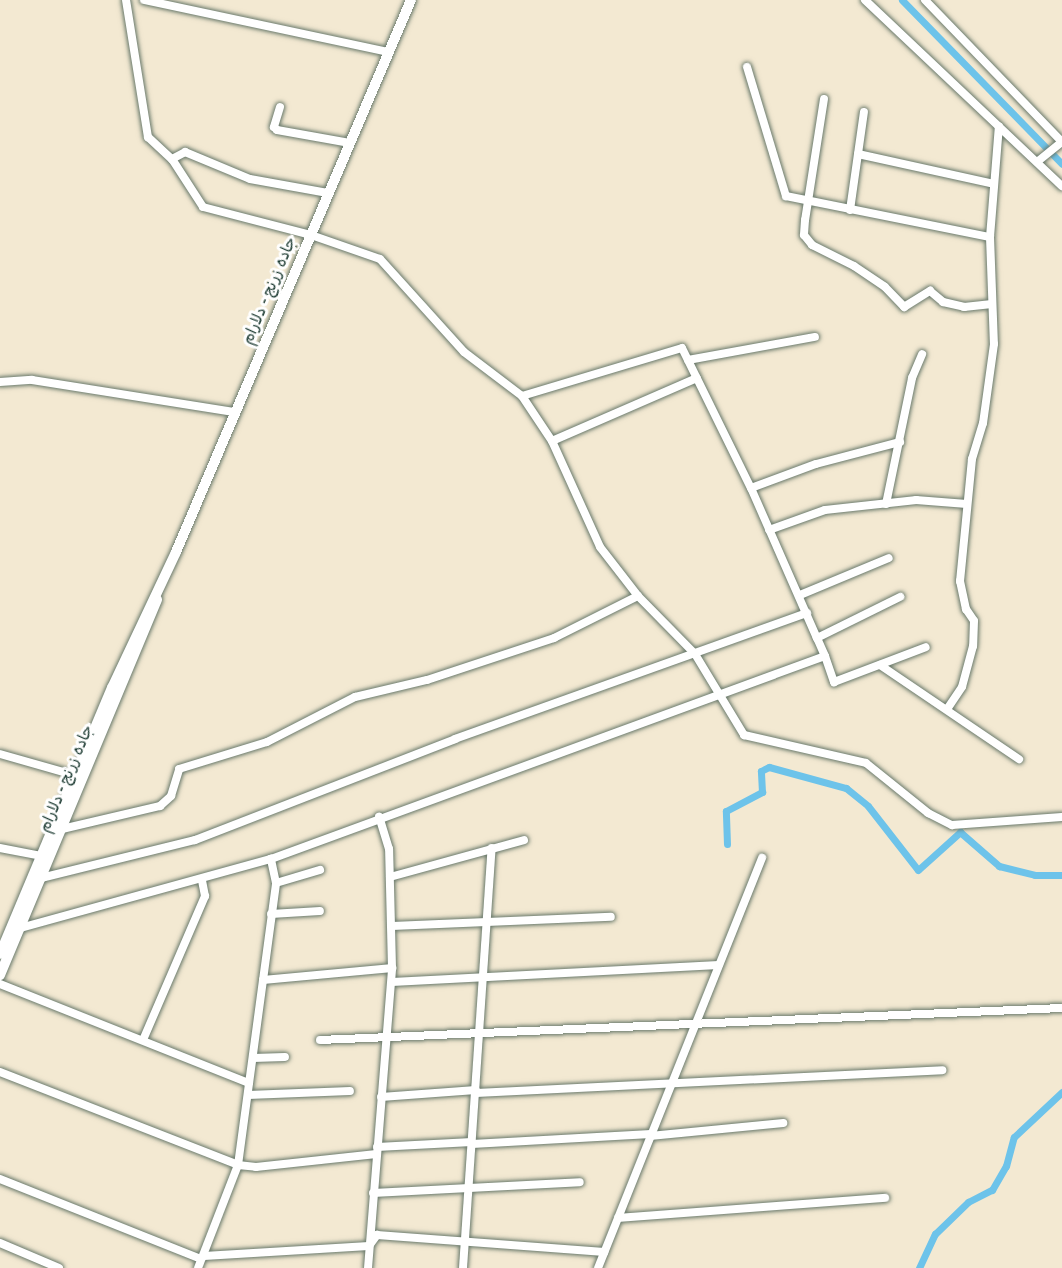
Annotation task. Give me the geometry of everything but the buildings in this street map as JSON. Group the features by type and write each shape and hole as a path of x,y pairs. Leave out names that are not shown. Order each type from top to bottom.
{"highway":[{"name":"جاده زرنج - دلارام","path":"0,954 3,941 42,856 146,612 158,593 411,0"},
{"name":"جاده زرنج - دلارام","path":"0,975 153,615 158,593"}],"street":[{"path":"126,0 148,137 172,159 207,210 311,235 380,259 464,352 522,396 552,441 600,547 638,596 695,654 722,694 729,716 744,735 866,763 928,813 952,825 1062,817"},
{"path":"144,0 389,52"},
{"path":"865,0 1062,186"},
{"path":"925,0 1062,142 1037,162"},
{"path":"747,67 786,196 810,203 990,237"},
{"path":"824,99 804,235 812,245 854,266 885,287 904,307 930,291 943,302 964,307 992,304"},
{"path":"280,107 274,127 277,130 350,143"},
{"path":"850,210 864,112"},
{"path":"948,708 962,687 973,646 974,621 966,609 960,581 967,504 994,344 990,237 999,126"},
{"path":"172,159 185,152 250,179 328,194"},
{"path":"858,154 994,184"},
{"path":"688,360 814,337"},
{"path":"522,396 678,349 684,351 800,595 834,682 926,647"},
{"path":"886,504 912,378 922,354"},
{"path":"552,441 697,378"},
{"path":"0,382 32,380 235,412"},
{"path":"751,488 816,464 900,442"},
{"path":"769,530 825,510 916,500 967,504"},
{"path":"800,595 889,558"},
{"path":"62,830 160,806 171,796 179,769 267,742 355,697 427,680 554,638 638,596"},
{"path":"817,638 900,597"},
{"path":"41,878 195,840 455,739 807,613"},
{"path":"20,928 202,881 271,859 379,817 825,656"},
{"path":"880,665 948,708 1019,759"},
{"path":"0,754 76,776"},
{"path":"368,1268 376,1150 392,982 389,849 379,817"},
{"path":"390,877 524,840"},
{"path":"0,848 42,856"},
{"path":"462,1268 492,848"},
{"path":"598,1268 693,1025 762,858"},
{"path":"198,1268 238,1165 276,883 271,859"},
{"path":"276,883 320,870"},
{"path":"143,1040 205,896 202,881"},
{"path":"271,914 320,911"},
{"path":"392,926 487,920 611,917"},
{"path":"392,982 719,965"},
{"path":"263,980 392,968"},
{"path":"0,984 249,1083"},
{"path":"320,1041 480,1036 1062,1008"},
{"path":"253,1058 285,1058"},
{"path":"381,1097 942,1070"},
{"path":"0,1072 238,1165 256,1167 376,1150 651,1135 783,1123"},
{"path":"248,1095 350,1091"},
{"path":"0,1179 202,1257 369,1246 378,1235 604,1252"},
{"path":"373,1193 468,1190 580,1182"},
{"path":"618,1218 885,1198"},
{"path":"0,1243 59,1268"}],"waterway":[{"path":"902,0 1062,164"},
{"path":"727,844 726,811 762,792 761,771 769,767 846,788 868,806 918,870 960,832 999,866 1035,875 1062,875"},
{"path":"919,1268 935,1234 968,1202 992,1190 1006,1166 1014,1137 1062,1092"}]}
